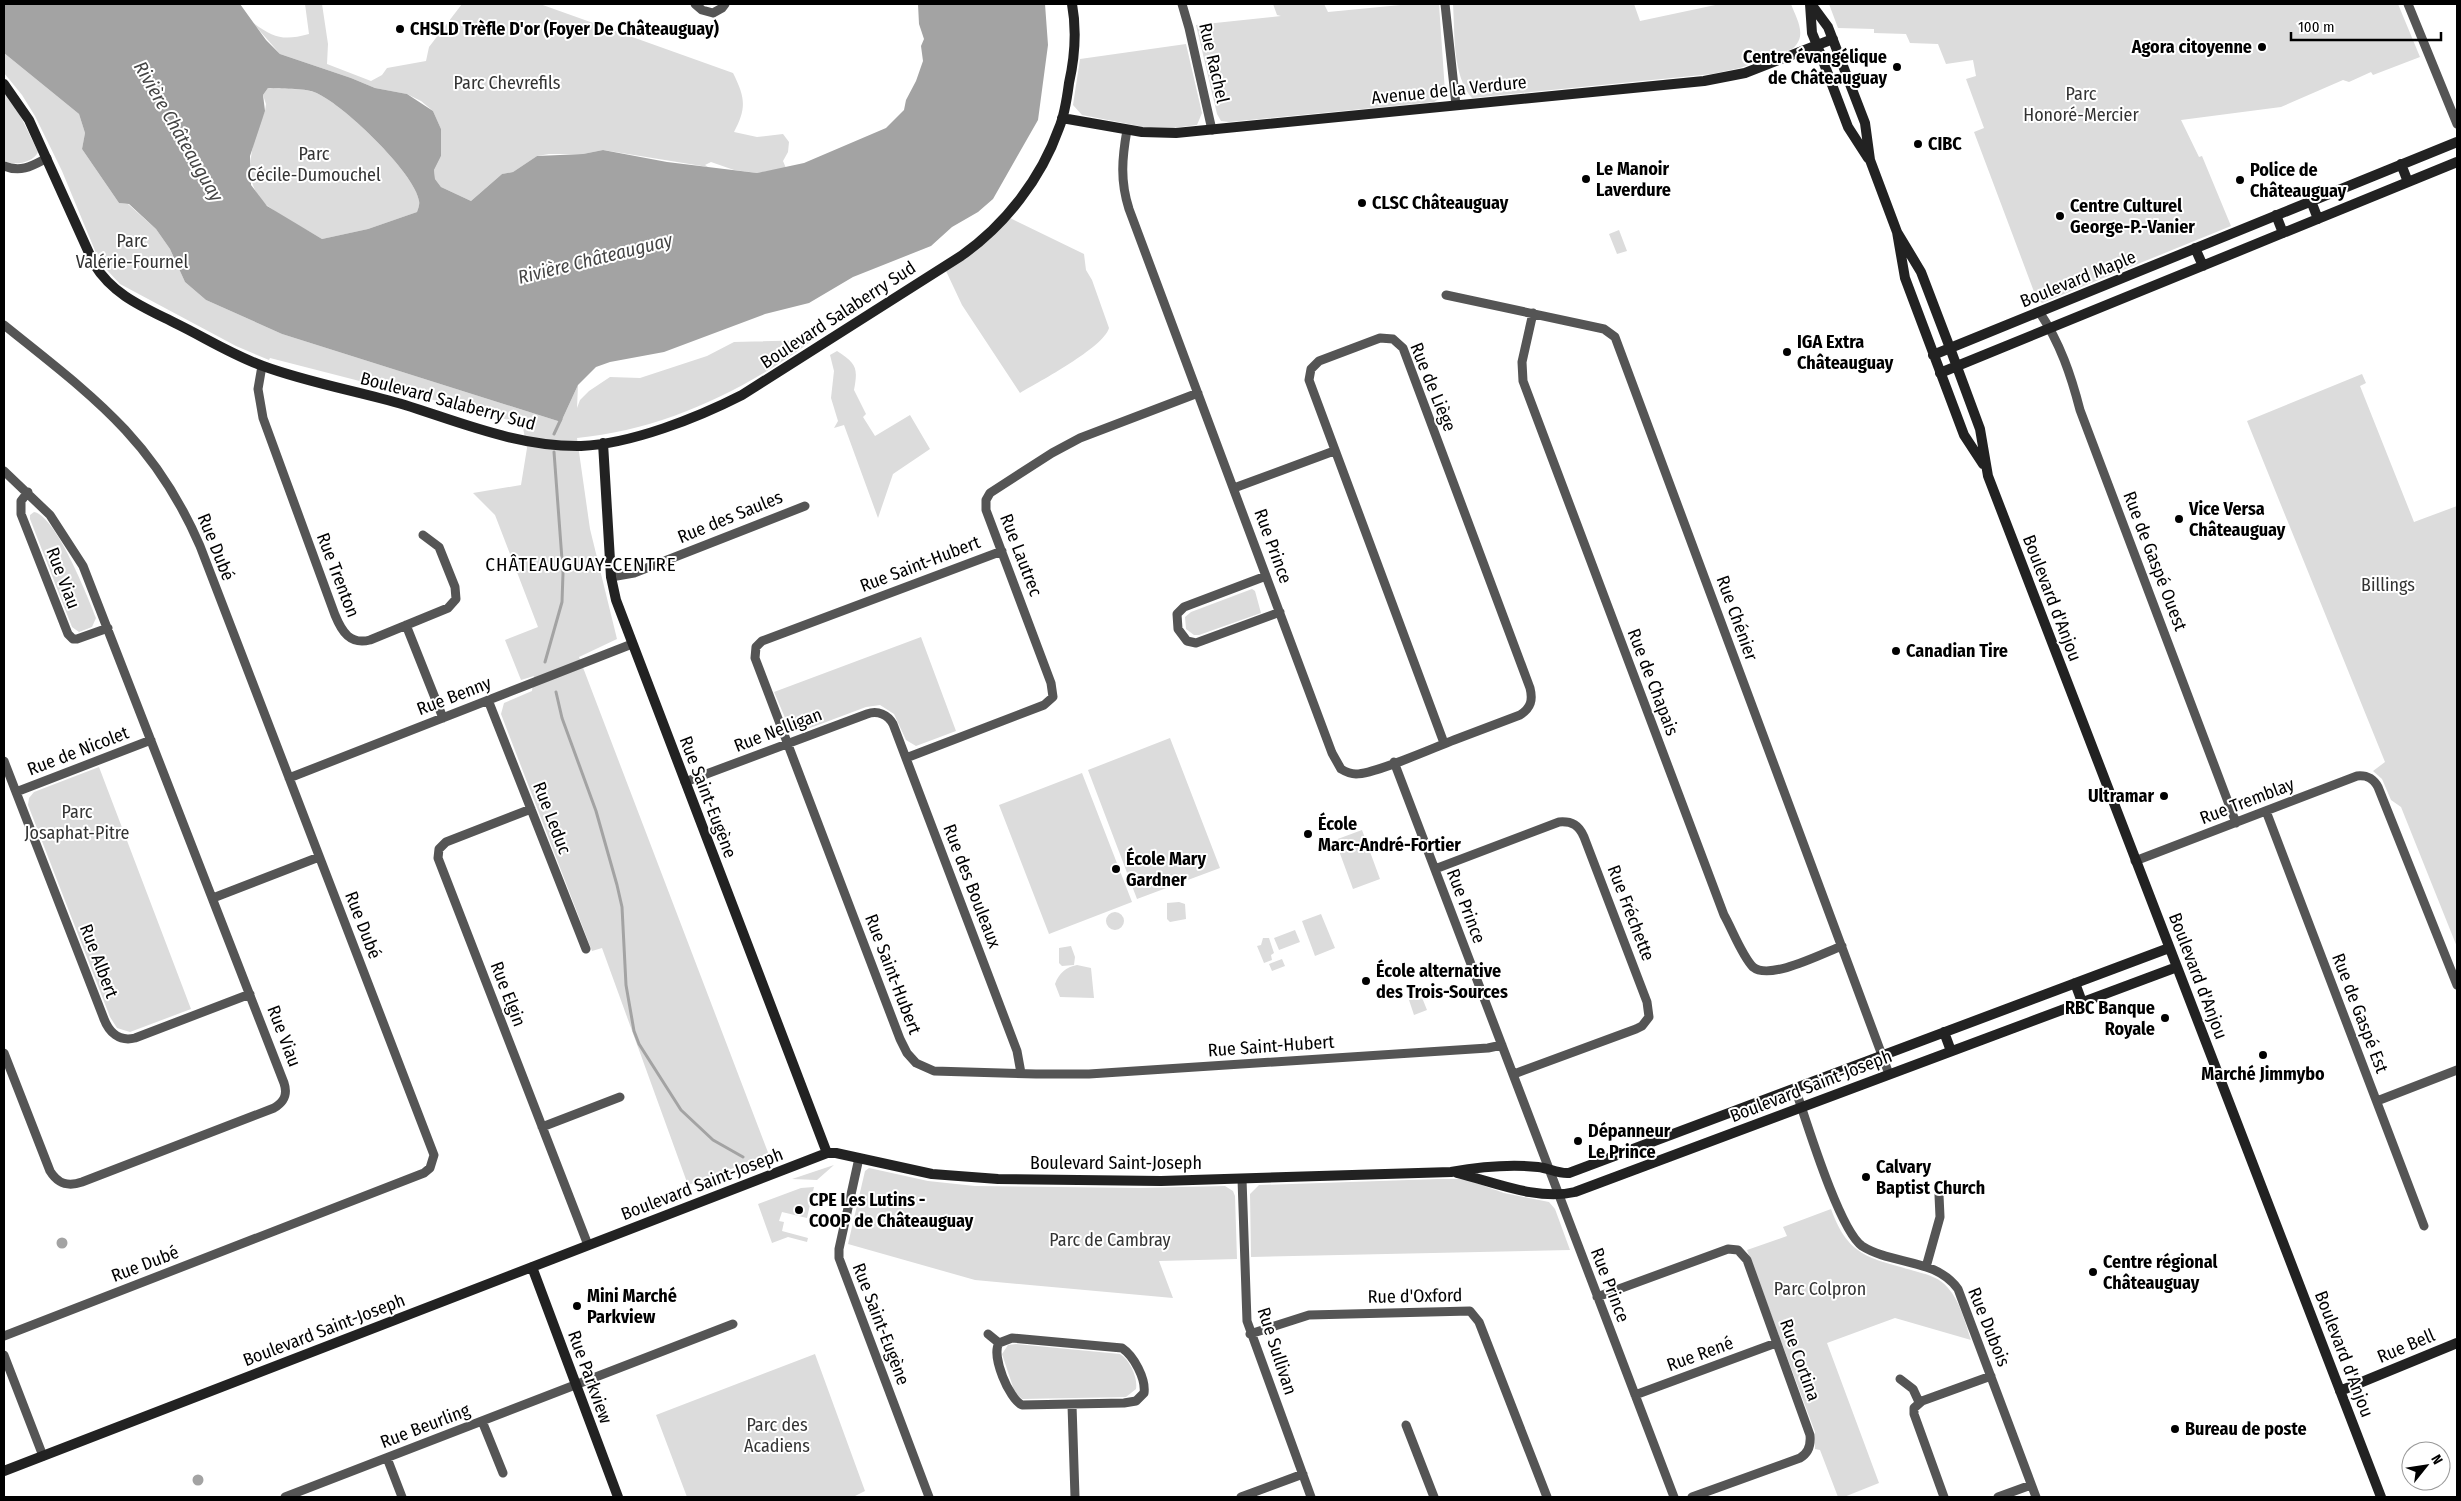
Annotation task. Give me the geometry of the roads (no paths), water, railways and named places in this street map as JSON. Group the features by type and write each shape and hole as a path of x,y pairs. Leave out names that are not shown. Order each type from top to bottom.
{"street":[{"path":"695,4 702,10 713,13 725,4"},
{"name":"Boulevard Salaberry Sud","path":"4,84 24,112 47,158 90,257 113,289 146,308 262,366 513,438 571,446 603,443 680,422 742,395 966,252 1003,220 1027,189 1047,155 1062,118 1076,47 1072,4"},
{"name":"Rue Rachel","path":"1182,4 1212,130"},
{"path":"1445,4 1456,105"},
{"name":"Boulevard d'Anjou","path":"1810,4 1828,27 1865,123 1870,160 1897,232 1921,272 1980,429 1985,467"},
{"name":"Boulevard d'Anjou","path":"1810,4 1812,33 1848,128 1870,160"},
{"path":"2408,4 2457,124"},
{"name":"Avenue de la Verdure","path":"1062,118 1127,130 1163,134 1728,78 1833,39"},
{"name":"Rue Prince","path":"1127,130 1122,165 1123,190 1338,766 1349,773 1358,774 1394,762 1674,1497"},
{"name":"Boulevard Maple","path":"1933,354 2040,313 2457,142"},
{"path":"4,166 11,169 24,169 47,158"},
{"name":"Boulevard Maple","path":"1940,373 2457,162"},
{"path":"2400,164 2408,182"},
{"path":"2311,201 2318,219"},
{"path":"2276,215 2283,234"},
{"name":"Boulevard d'Anjou","path":"1897,232 1905,278 1940,373 1964,434 1985,467 2382,1497"},
{"path":"2195,248 2203,266"},
{"path":"2143,270 2150,288"},
{"path":"2095,290 2102,308"},
{"name":"Rue Chénier","path":"1446,295 1604,329 1615,338 1890,1074"},
{"name":"Rue de Chapais","path":"1533,313 1522,362 1523,380 1724,916 1750,962 1761,971 1778,970 1842,946"},
{"name":"Rue de Gaspé Ouest","path":"2040,313 2050,329 2071,375 2083,416 2236,822"},
{"name":"Rue Dubé","path":"4,325 112,414 144,449 172,491 200,546 432,1149 434,1159 430,1168 424,1173 4,1336"},
{"name":"Rue de Liège","path":"1394,762 1444,744 1520,715 1531,704 1531,694 1405,352 1393,339 1380,338 1325,358 1311,370 1310,385 1444,744"},
{"name":"Rue Trenton","path":"262,366 258,389 264,424 340,628 351,639 365,641 406,626 448,608 456,599 455,587 441,552 436,544 423,535"},
{"name":"Rue Lautrec","path":"906,758 1044,705 1052,697 1051,683 986,510 986,500 994,490 1052,453 1080,438 1198,393"},
{"name":"Rue Saint-Eugène","path":"603,443 611,577 616,600 827,1153"},
{"path":"1234,488 1334,451"},
{"name":"Rue Viau","path":"4,471 28,492 58,525 78,557 108,628 250,994 285,1087 283,1101 274,1108 78,1183 62,1183 50,1171 4,1053"},
{"name":"Rue Viau","path":"28,492 21,501 21,514 68,634 77,639 108,628"},
{"name":"Rue des Saules","path":"611,577 634,573 805,506"},
{"name":"Rue Saint-Hubert","path":"1002,551 758,644 754,651 787,744 907,1053 922,1067 934,1070 1021,1074 1089,1074 1488,1048 1502,1045"},
{"path":"1266,576 1184,607 1176,619 1178,629 1187,641 1200,642 1280,612"},
{"path":"406,626 443,718"},
{"name":"Rue Benny","path":"289,778 632,644"},
{"name":"Rue Leduc","path":"488,700 586,949"},
{"name":"Rue Nelligan","path":"685,782 867,714 883,714"},
{"name":"Rue des Bouleaux","path":"883,714 893,724 1017,1051 1021,1074"},
{"name":"Rue de Nicolet","path":"16,792 151,740"},
{"name":"Rue Albert","path":"4,761 106,1024 114,1034 126,1040 135,1038 250,994"},
{"name":"Rue Tremblay","path":"2135,860 2357,776 2371,778 2378,786 2457,985"},
{"name":"Rue Elgin","path":"531,808 446,842 438,850 438,858 588,1245"},
{"name":"Rue de Gaspé Est","path":"2266,811 2424,1226"},
{"name":"Rue Fréchette","path":"1435,869 1564,822 1573,823 1580,829 1591,855 1648,1002 1649,1017 1646,1022 1636,1029 1514,1074"},
{"path":"213,898 319,856"},
{"name":"Boulevard Saint-Joseph","path":"4,1471 827,1153 932,1174 973,1178 1123,1181 1242,1179 1451,1172 1487,1167 1538,1167 1569,1173 2169,948"},
{"name":"Boulevard Saint-Joseph","path":"1451,1172 1510,1188 1558,1193 1575,1192 2177,967"},
{"path":"2075,983 2082,1002"},
{"path":"1944,1032 1951,1051"},
{"path":"2377,1101 2457,1070"},
{"name":"Rue Dubois","path":"1795,1088 1842,1219 1853,1238 1870,1250 1926,1267 1945,1276 1959,1292 2036,1497"},
{"path":"542,1127 620,1097"},
{"name":"Rue Saint-Eugène","path":"859,1158 839,1249 839,1258 929,1497"},
{"name":"Rue Sullivan","path":"1242,1179 1245,1309 1250,1334 1311,1497"},
{"path":"1926,1267 1940,1217 1939,1194"},
{"name":"Rue Cortina","path":"1597,1297 1723,1251 1738,1250 1747,1260 1810,1436 1808,1451 1800,1458 1692,1497"},
{"name":"Rue Parkview","path":"532,1267 618,1497"},
{"name":"Rue d'Oxford","path":"1250,1334 1309,1315 1470,1311 1479,1322 1547,1497"},
{"name":"Rue Beurling","path":"286,1497 733,1324"},
{"path":"988,1334 999,1344"},
{"path":"1012,1338 1113,1346 1122,1348 1129,1354 1144,1386 1144,1393 1140,1399 1124,1403 1072,1405 1028,1406 1016,1401 1010,1395 997,1359 996,1350 999,1344 1012,1338"},
{"name":"Rue René","path":"1634,1396 1776,1343"},
{"name":"Rue Bell","path":"2340,1391 2457,1343"},
{"path":"4,1354 43,1456"},
{"path":"1944,1497 1914,1414 1914,1408 1918,1402 1991,1376"},
{"path":"1900,1380 1912,1389 1918,1402"},
{"path":"1072,1405 1075,1497"},
{"path":"482,1421 503,1473"},
{"path":"1406,1425 1434,1497"},
{"path":"387,1458 402,1497"},
{"path":"1241,1497 1302,1474"},
{"path":"1998,1497 2031,1485"}],"water":[{"name":"Rivière Châteauguay","path":"4,4 240,4 266,40 280,54 375,88 407,94 433,111 441,129 441,156 434,170 435,179 441,187 471,201 502,174 513,172 537,156 583,154 603,150 667,162 757,173 804,163 886,128 904,110 906,100 916,81 923,61 921,46 924,39 919,24 918,4 1045,4 1048,45 1038,120 993,199 978,212 952,227 931,246 853,277 809,303 765,314 664,352 610,362 596,367 578,385 561,422 282,334 206,300 185,282 170,249 156,229 129,204 119,203 82,149 85,133 79,114 4,53","holes":["268,88 298,89 314,92 326,98 358,123 391,157 415,189 419,201 417,212 368,229 322,239 267,206 251,185 250,156 265,111 263,95"]},
{"path":"62,1237 68,1243 62,1249 56,1243"},
{"path":"198,1474 204,1480 198,1486 192,1480"}],"waterway":[{"path":"554,434 561,419"},
{"path":"545,662 562,602 563,573 554,452"},
{"path":"556,692 562,718 596,811 617,885 622,907 626,985 634,1031 639,1044 681,1110 713,1140 743,1157"}],"place":[{"name":"CHSLD Trèfle D'or (Foyer De Châteauguay)","path":"400,29"},
{"name":"Agora citoyenne","path":"2262,47"},
{"name":"Centre évangélique de Châteauguay","path":"1897,67"},
{"name":"CIBC","path":"1918,144"},
{"name":"Le Manoir Laverdure","path":"1586,179"},
{"name":"Police de Châteauguay","path":"2240,180"},
{"name":"CLSC Châteauguay","path":"1362,203"},
{"name":"Centre Culturel George-P.-Vanier","path":"2060,216"},
{"name":"IGA Extra Châteauguay","path":"1787,352"},
{"name":"Vice Versa Châteauguay","path":"2179,519"},
{"name":"Canadian Tire","path":"1896,651"},
{"name":"Ultramar","path":"2164,796"},
{"name":"École Marc-André-Fortier","path":"1308,834"},
{"name":"École Mary Gardner","path":"1116,869"},
{"name":"École alternative des Trois-Sources","path":"1366,981"},
{"name":"RBC Banque Royale","path":"2165,1018"},
{"name":"Marché Jimmybo","path":"2263,1055"},
{"name":"Dépanneur Le Prince","path":"1578,1141"},
{"name":"Calvary Baptist Church","path":"1866,1177"},
{"name":"CPE Les Lutins - COOP de Châteauguay","path":"799,1210"},
{"name":"Centre régional Châteauguay","path":"2093,1272"},
{"name":"Mini Marché Parkview","path":"577,1306"},
{"name":"Bureau de poste","path":"2175,1429"}],"district":[{"name":"CHÂTEAUGUAY-CENTRE","path":"581,564"}],"park label":[{"name":"Parc Chevrefils","path":"507,83"},
{"name":"Parc Honoré-Mercier","path":"2081,104"},
{"name":"Parc Cécile-Dumouchel","path":"314,164"},
{"name":"Parc Valérie-Fournel","path":"132,251"},
{"name":"Billings","path":"2388,585"},
{"name":"Parc Josaphat-Pitre","path":"77,822"},
{"name":"Parc de Cambray","path":"1110,1240"},
{"name":"Parc Colpron","path":"1820,1289"},
{"name":"Parc des Acadiens","path":"777,1435"}]}
